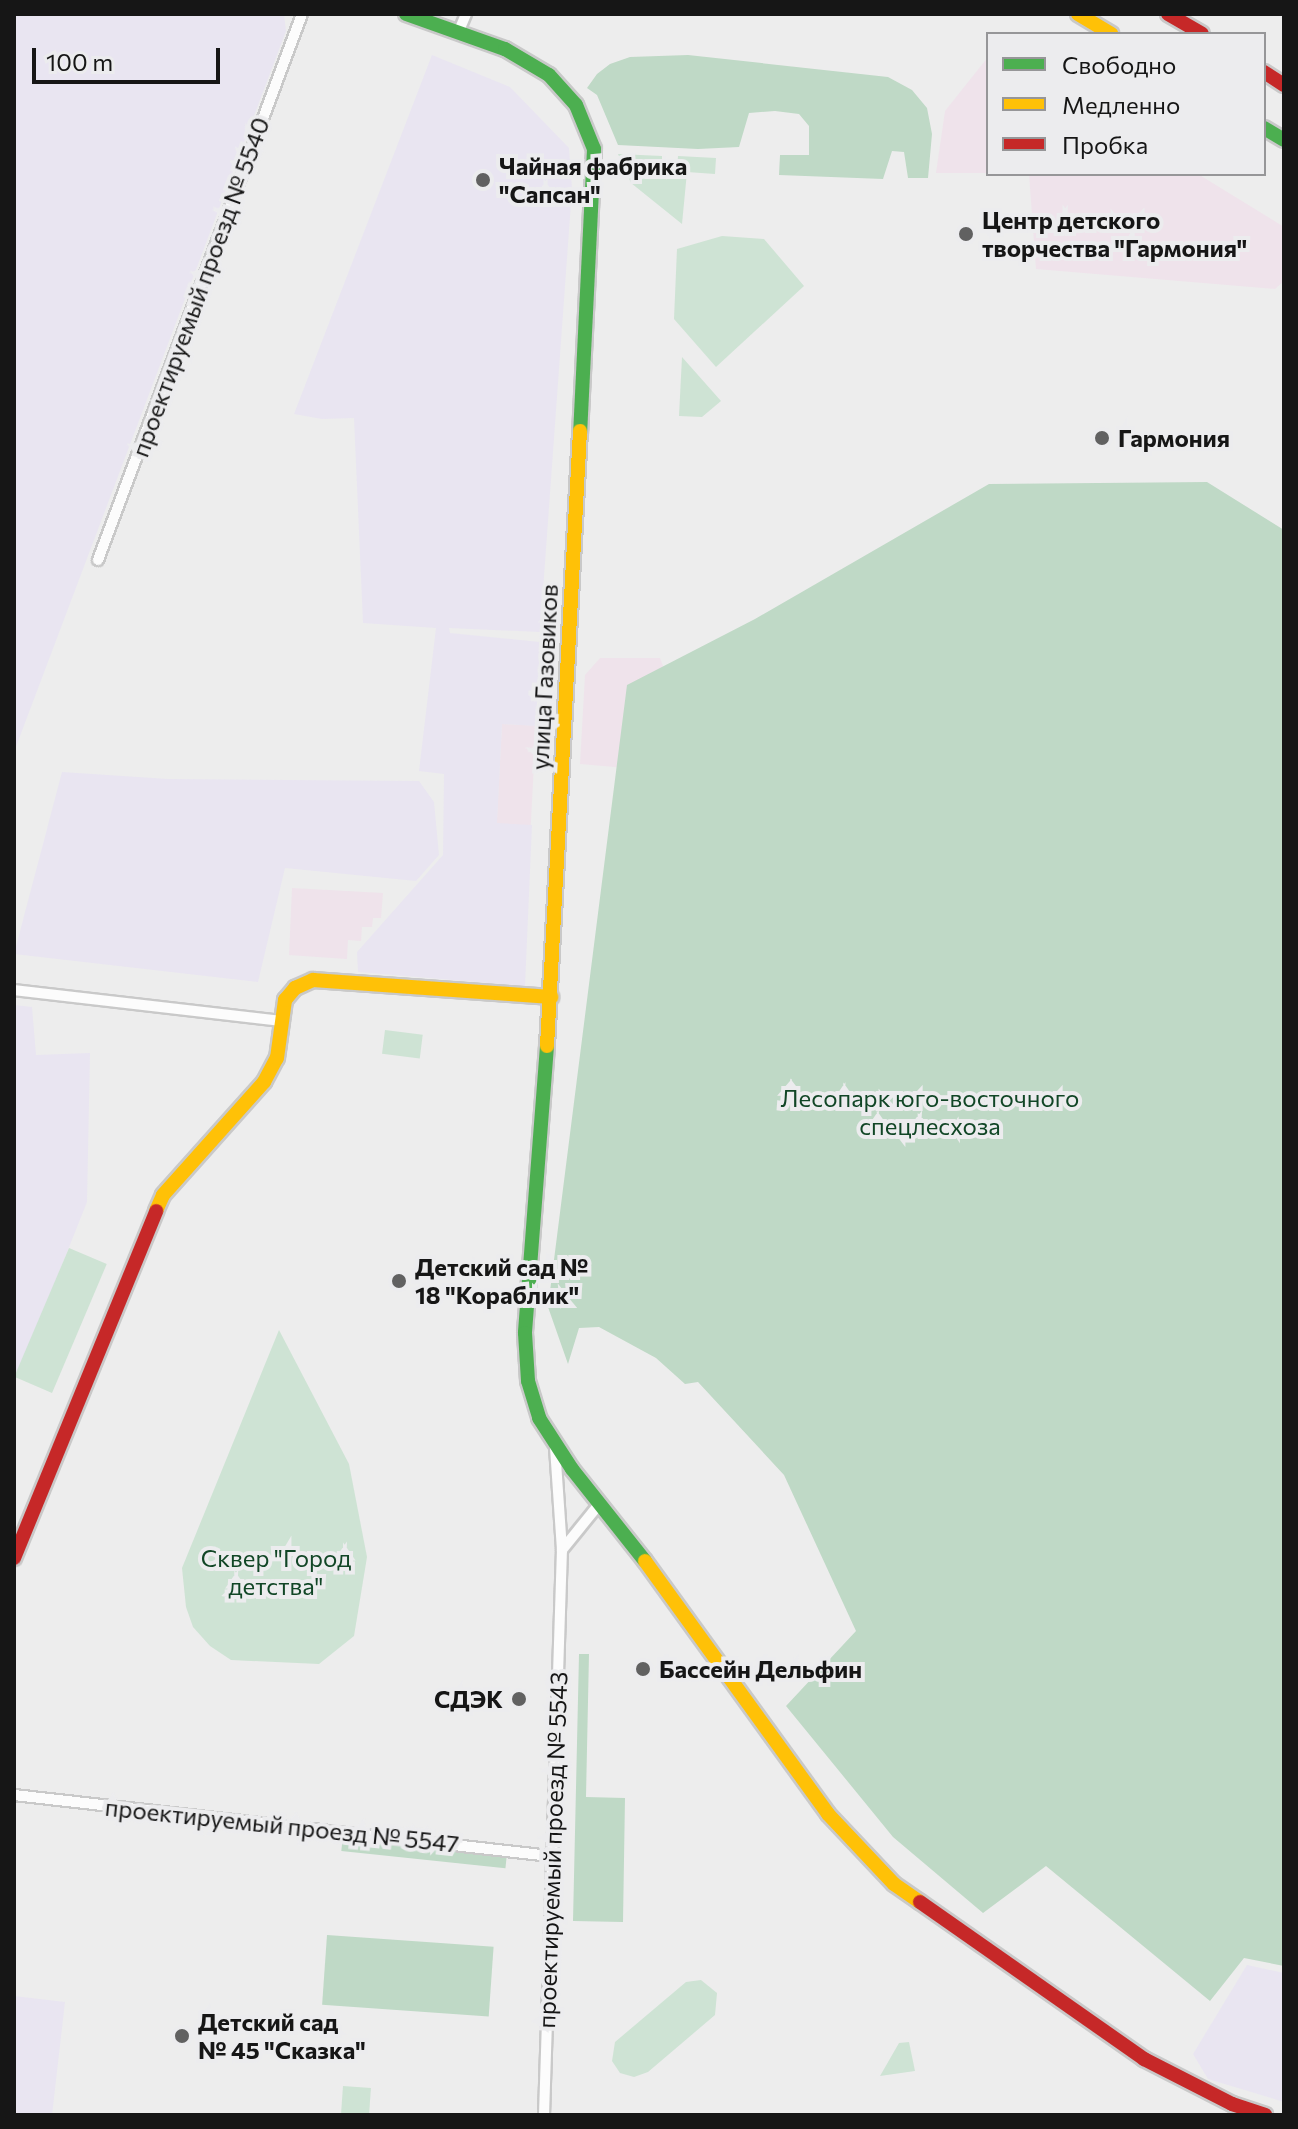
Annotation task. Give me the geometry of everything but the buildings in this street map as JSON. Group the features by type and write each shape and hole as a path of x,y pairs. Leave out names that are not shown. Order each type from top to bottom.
{"main road":[{"name":"улица Газовиков","path":"406,14 505,49 549,75 576,105 594,149 551,997 525,1333 528,1381 539,1418 555,1445 828,1814 894,1884 1144,2059 1232,2104 1265,2115"},
{"path":"1078,14 1108,32"},
{"path":"1168,14 1199,32"},
{"path":"1266,73 1284,85"},
{"path":"1266,129 1284,140"},
{"path":"14,1558 163,1195 264,1082 277,1058 285,1000 295,988 313,980 551,997"}],"street":[{"name":"проектируемый проезд № 5540","path":"98,560 302,14"},
{"path":"458,33 466,14"},
{"path":"14,990 283,1021"},
{"name":"проектируемый проезд № 5543","path":"544,2115 562,1550 555,1445"},
{"path":"562,1550 600,1503"},
{"name":"проектируемый проезд № 5547","path":"14,1795 550,1856"}],"shaded area":[{"path":"14,14 284,14 286,31 14,752"},
{"path":"432,55 510,87 569,148 572,189 540,632 449,628 450,633 540,642 536,726 502,724 497,823 532,825 525,986 358,972 357,952 443,855 444,774 419,771 436,628 363,623 354,418 322,419 294,414"},
{"path":"986,60 986,173 936,173 945,111"},
{"path":"1029,176 1201,176 1284,227 1284,281 1275,289 1036,269"},
{"path":"600,658 660,658 670,684 626,768 580,764 585,675"},
{"path":"502,724 536,726 531,826 497,824"},
{"path":"62,772 168,779 419,781 434,802 439,855 416,881 285,868 258,982 14,954"},
{"path":"292,888 383,893 381,918 373,918 372,927 362,927 361,941 348,940 347,959 289,955"},
{"path":"14,1005 32,1007 36,1055 90,1053 87,1202 17,1378 14,1377"},
{"path":"1247,1965 1284,1973 1284,2102 1208,2079 1193,2054"},
{"path":"14,1996 65,2002 52,2115 14,2115"}],"green space":[{"path":"688,55 888,77 912,90 927,108 932,134 928,178 908,178 904,152 892,151 883,179 779,175 780,155 809,155 809,126 799,114 775,111 749,113 739,147 698,149 618,145 597,95 587,88 597,74 610,64 630,57"},
{"path":"618,154 662,156 662,168 677,169 678,156 716,158 715,174 687,172 682,224 631,183"},
{"path":"722,236 764,239 804,286 716,367 674,319 677,249"},
{"path":"682,357 721,401 702,417 679,416"},
{"name":"Лесопарк юго-восточного спецлесхоза","path":"1207,482 1284,530 1284,1966 1244,1958 1210,2001 1046,1866 983,1913 893,1837 786,1706 856,1631 784,1475 698,1382 685,1384 656,1358 599,1327 579,1328 568,1364 548,1307 627,685 755,619 989,484"},
{"path":"385,1030 423,1035 420,1058 382,1054"},
{"path":"69,1248 107,1264 52,1393 14,1377"},
{"name":"Сквер \"Город детства\"","path":"279,1330 349,1464 367,1557 354,1636 319,1664 231,1660 210,1646 193,1627 186,1607 182,1568"},
{"path":"579,1654 589,1654 586,1797 625,1798 623,1922 573,1921"},
{"path":"343,1835 507,1852 505,1868 341,1851"},
{"path":"327,1935 494,1947 489,2016 322,2005"},
{"path":"701,1980 717,1993 715,2015 648,2072 634,2077 620,2073 612,2061 615,2042 686,1982"},
{"path":"909,2042 915,2071 880,2076 899,2043"},
{"path":"343,2086 371,2088 369,2115 341,2115"}],"traffic: fast":[{"path":"406,14 505,49 549,75 576,105 594,149 580,431"},
{"path":"1266,129 1284,140"},
{"path":"547,1046 525,1333 528,1381 539,1418 572,1469 645,1561"}],"traffic: slow":[{"path":"1078,14 1108,32"},
{"path":"547,1046 580,431"},
{"path":"156,1211 163,1195 264,1082 277,1058 285,1000 295,988 313,980 551,997"},
{"path":"645,1561 828,1814 894,1884 920,1902"}],"traffic: jam":[{"path":"1168,14 1199,32"},
{"path":"1266,73 1284,85"},
{"path":"14,1558 156,1211"},
{"path":"920,1902 1144,2059 1232,2104 1265,2115"}],"place":[{"name":"Чайная фабрика \"Сапсан\"","path":"483,180"},
{"name":"Центр детского творчества \"Гармония\"","path":"966,234"},
{"name":"Гармония","path":"1102,438"},
{"name":"Детский сад № 18 \"Кораблик\"","path":"399,1281"},
{"name":"Бассейн Дельфин","path":"643,1669"},
{"name":"СДЭК","path":"519,1699"},
{"name":"Детский сад № 45 \"Сказка\"","path":"182,2036"}]}
